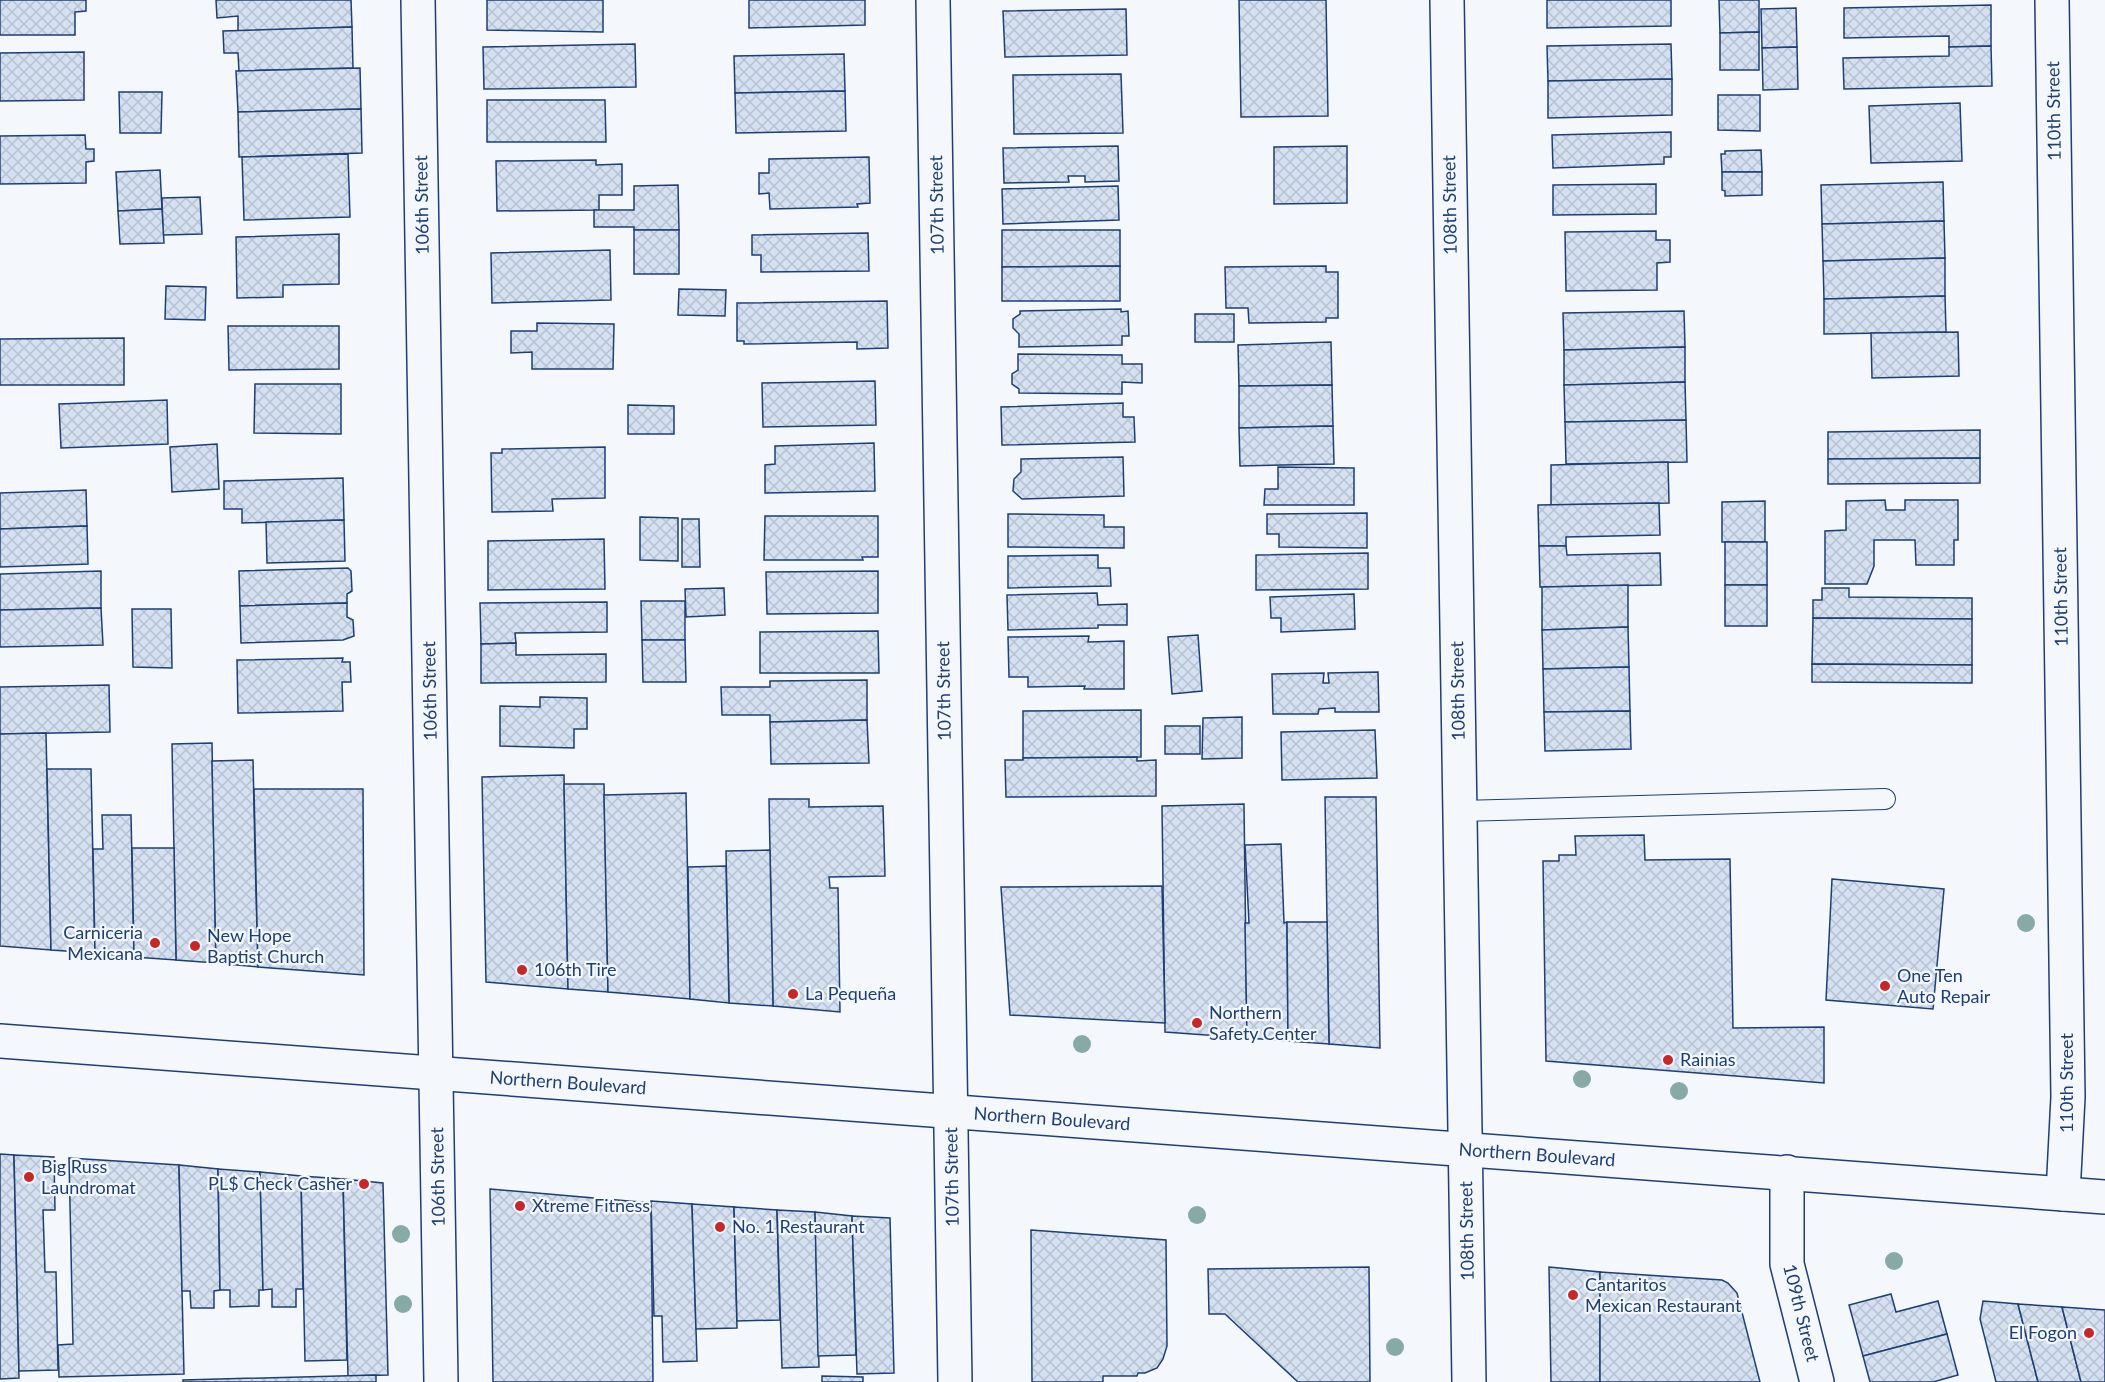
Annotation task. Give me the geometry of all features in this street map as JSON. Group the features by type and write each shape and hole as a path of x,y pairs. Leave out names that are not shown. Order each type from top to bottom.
{"street":[{"name":"106th Street","path":"418,0 441,1382"},
{"name":"107th Street","path":"933,0 955,1382"},
{"name":"108th Street","path":"1447,0 1469,1382"},
{"name":"110th Street","path":"2052,0 2068,1097 2063,1194"},
{"name":"Northern Boulevard","path":"0,1041 2105,1197"},
{"name":"109th Street","path":"1787,1172 1787,1264 1817,1382"}],"lane":[{"path":"1460,811 1885,799"}],"building":[{"path":"0,0 86,0 86,11 75,12 75,35 0,35"},
{"path":"216,0 351,0 352,27 238,31 238,16 217,18"},
{"path":"487,0 603,0 603,32 487,30"},
{"path":"749,0 865,0 865,25 749,28"},
{"path":"1239,0 1326,0 1328,116 1241,117"},
{"path":"1547,0 1671,0 1671,26 1547,28"},
{"path":"1719,0 1759,0 1759,32 1720,33"},
{"path":"1991,5 1991,46 1949,47 1949,36 1844,38 1844,8"},
{"path":"1796,8 1797,47 1762,48 1761,9"},
{"path":"1126,9 1127,55 1005,57 1003,11"},
{"path":"352,27 353,68 239,71 238,53 224,53 223,31"},
{"path":"1759,32 1759,70 1720,70 1720,33"},
{"path":"635,44 636,87 484,89 483,47"},
{"path":"1671,44 1672,79 1548,81 1547,46"},
{"path":"1991,46 1992,86 1844,89 1843,58 1949,56 1949,47"},
{"path":"1797,47 1798,89 1763,90 1762,48"},
{"path":"84,52 84,100 0,101 0,53"},
{"path":"844,54 845,91 735,93 734,56"},
{"path":"360,68 361,109 238,112 236,71"},
{"path":"1121,74 1123,133 1014,134 1013,75"},
{"path":"1672,79 1672,115 1548,118 1548,81"},
{"path":"845,91 846,131 736,133 735,93"},
{"path":"119,92 162,92 161,133 120,133"},
{"path":"1718,95 1760,95 1760,131 1718,130"},
{"path":"487,100 605,100 606,142 487,142"},
{"path":"1960,103 1962,161 1871,163 1869,106"},
{"path":"361,109 362,153 239,157 238,112"},
{"path":"1671,132 1671,157 1664,157 1664,164 1553,168 1552,135"},
{"path":"85,135 86,149 94,149 94,161 86,162 86,183 0,184 0,136"},
{"path":"1118,146 1119,181 1085,182 1085,176 1068,176 1069,182 1004,183 1003,148"},
{"path":"1347,146 1347,203 1274,204 1274,147"},
{"path":"1761,150 1762,172 1722,172 1721,154 1725,154 1725,151"},
{"path":"348,154 350,217 244,220 242,157"},
{"path":"869,157 870,203 857,204 858,207 770,209 769,193 759,194 759,173 769,173 769,159"},
{"path":"596,160 596,165 622,164 622,195 599,195 599,210 497,211 496,161"},
{"path":"160,170 162,209 118,211 116,172"},
{"path":"1722,172 1762,172 1762,195 1725,196 1725,191 1722,190"},
{"path":"1943,182 1944,221 1822,224 1821,185"},
{"path":"1656,184 1656,214 1553,215 1553,185"},
{"path":"678,185 679,230 594,227 594,210 634,210 634,186"},
{"path":"1118,186 1119,220 1003,224 1002,189"},
{"path":"200,197 202,234 163,235 162,198"},
{"path":"162,209 164,243 120,244 118,211"},
{"path":"1944,221 1945,258 1823,261 1822,224"},
{"path":"634,230 679,230 679,274 634,274"},
{"path":"1002,230 1120,230 1120,266 1002,267"},
{"path":"1656,231 1656,240 1670,240 1670,262 1657,263 1657,290 1566,291 1565,232"},
{"path":"868,233 869,271 761,272 761,255 752,255 752,235"},
{"path":"339,234 339,284 283,285 283,297 237,298 236,237"},
{"path":"610,250 611,300 492,303 491,253"},
{"path":"1945,258 1945,296 1824,299 1823,261"},
{"path":"1120,266 1120,301 1002,301 1002,267"},
{"path":"1326,266 1326,272 1338,272 1338,318 1326,318 1326,322 1249,323 1248,308 1226,308 1225,267"},
{"path":"166,286 206,287 205,320 165,319"},
{"path":"679,289 726,290 725,316 678,315"},
{"path":"1945,296 1946,332 1824,334 1824,299"},
{"path":"887,301 888,348 857,349 857,342 744,344 744,341 737,341 737,303"},
{"path":"1121,309 1121,312 1128,311 1129,336 1122,336 1122,345 1019,347 1019,334 1013,328 1013,319 1020,314 1020,311"},
{"path":"1684,311 1685,347 1564,350 1563,313"},
{"path":"1195,314 1234,314 1234,342 1195,342"},
{"path":"537,323 614,324 613,369 532,369 532,352 511,353 511,331 537,331"},
{"path":"228,326 339,326 339,369 229,370"},
{"path":"1958,332 1959,376 1872,378 1871,333"},
{"path":"124,338 124,385 0,385 0,339"},
{"path":"1331,342 1332,385 1239,386 1238,345"},
{"path":"1685,347 1685,382 1564,385 1564,350"},
{"path":"1018,354 1122,355 1122,364 1142,364 1142,383 1122,382 1122,394 1019,393 1019,389 1012,384 1012,374 1018,370"},
{"path":"875,381 876,425 763,427 762,383"},
{"path":"1685,382 1686,420 1565,422 1564,385"},
{"path":"255,384 341,384 341,434 254,433"},
{"path":"1332,385 1333,426 1239,428 1239,386"},
{"path":"167,400 168,444 61,448 59,404"},
{"path":"1123,403 1123,417 1134,417 1135,442 1002,445 1001,407"},
{"path":"628,405 674,406 674,434 628,434"},
{"path":"1686,420 1687,462 1566,464 1565,422"},
{"path":"1333,426 1334,464 1240,466 1239,428"},
{"path":"1980,430 1980,458 1828,459 1828,432"},
{"path":"874,443 875,491 765,493 765,465 775,464 775,446"},
{"path":"217,444 219,489 172,492 170,447"},
{"path":"605,447 605,498 552,499 553,511 492,512 491,453 502,453 502,449"},
{"path":"1123,457 1124,496 1022,499 1013,491 1014,479 1021,472 1021,459"},
{"path":"1980,458 1980,483 1828,484 1828,459"},
{"path":"1668,462 1669,503 1551,505 1551,465"},
{"path":"1278,467 1354,468 1354,505 1264,505 1265,489 1278,489"},
{"path":"343,478 344,520 242,523 242,509 224,509 224,481"},
{"path":"86,490 87,526 0,529 0,493"},
{"path":"1885,500 1886,510 1905,510 1905,500 1958,500 1958,540 1954,540 1954,565 1916,565 1915,540 1874,540 1874,566 1867,584 1825,584 1825,531 1846,530 1846,501"},
{"path":"1765,501 1765,542 1722,542 1722,502"},
{"path":"1659,503 1660,535 1566,537 1566,546 1539,546 1538,505"},
{"path":"1367,513 1367,548 1279,547 1279,534 1267,534 1267,514"},
{"path":"1008,514 1104,515 1104,527 1124,527 1124,548 1008,547"},
{"path":"765,516 878,516 878,557 862,557 863,560 764,560"},
{"path":"640,517 678,518 678,561 640,560"},
{"path":"682,519 699,519 700,567 682,567"},
{"path":"344,520 345,561 267,563 266,522"},
{"path":"87,526 88,564 0,567 0,529"},
{"path":"604,539 605,589 488,590 488,541"},
{"path":"1725,542 1767,542 1767,585 1725,585"},
{"path":"1539,546 1566,546 1567,555 1660,553 1661,585 1540,587"},
{"path":"1368,553 1368,589 1256,590 1256,555"},
{"path":"1098,555 1098,568 1110,568 1111,586 1008,588 1008,556"},
{"path":"348,568 351,571 352,591 347,594 347,603 240,606 239,571"},
{"path":"101,571 101,608 0,610 0,574"},
{"path":"878,571 878,613 767,614 766,572"},
{"path":"1628,585 1628,627 1542,630 1542,587"},
{"path":"1725,585 1767,585 1767,626 1725,626"},
{"path":"724,588 725,615 686,617 685,589"},
{"path":"1822,588 1849,588 1849,597 1972,598 1972,619 1813,618 1813,600 1822,600"},
{"path":"1097,593 1098,605 1127,604 1127,625 1008,630 1007,595"},
{"path":"1354,594 1355,629 1281,632 1281,618 1271,618 1270,597"},
{"path":"641,601 685,601 685,640 642,640"},
{"path":"607,602 607,632 515,633 516,643 481,644 480,603"},
{"path":"347,603 347,617 353,620 354,636 343,640 241,643 240,606"},
{"path":"101,608 103,645 0,647 0,610"},
{"path":"132,609 171,609 172,668 133,667"},
{"path":"1813,618 1972,619 1972,665 1812,664"},
{"path":"1628,627 1629,667 1543,669 1542,630"},
{"path":"878,631 879,673 760,673 760,632"},
{"path":"1198,635 1202,691 1172,694 1168,637"},
{"path":"1089,636 1088,642 1124,641 1124,689 1084,689 1085,686 1028,687 1028,677 1009,677 1008,637"},
{"path":"642,640 685,640 686,682 643,682"},
{"path":"516,643 516,655 606,654 606,682 481,683 481,644"},
{"path":"343,658 342,662 350,662 351,682 342,682 343,711 238,713 237,660"},
{"path":"1812,664 1972,665 1972,683 1812,682"},
{"path":"1629,667 1630,711 1544,712 1543,669"},
{"path":"1378,672 1379,712 1335,712 1335,708 1319,709 1318,714 1273,714 1272,674 1324,673 1323,683 1329,683 1328,673"},
{"path":"867,680 867,720 770,722 770,715 722,715 721,687 770,687 770,681"},
{"path":"109,685 110,732 0,734 0,687"},
{"path":"540,697 587,698 587,729 574,729 574,748 500,746 500,706 540,707"},
{"path":"1141,710 1141,757 1023,758 1023,711"},
{"path":"1630,711 1631,749 1545,751 1544,712"},
{"path":"1242,717 1242,758 1202,759 1203,718"},
{"path":"867,720 869,763 771,764 770,722"},
{"path":"1165,726 1200,726 1200,754 1165,754"},
{"path":"1375,730 1377,778 1282,780 1281,732"},
{"path":"46,733 51,950 0,946 0,734"},
{"path":"212,743 216,963 176,960 172,744"},
{"path":"1137,757 1137,761 1156,760 1156,796 1006,797 1005,760"},
{"path":"253,760 258,967 216,963 212,761"},
{"path":"47,769 91,769 95,953 51,950"},
{"path":"564,775 568,989 486,982 482,777"},
{"path":"564,784 604,784 608,992 568,989"},
{"path":"254,789 363,789 364,975 258,967"},
{"path":"686,793 690,999 608,992 604,795"},
{"path":"1325,797 1376,797 1380,1048 1329,1044"},
{"path":"769,799 809,799 809,807 883,806 885,876 829,877 830,888 838,888 840,1012 773,1006"},
{"path":"1244,804 1247,1038 1165,1032 1162,806"},
{"path":"102,815 131,815 134,957 95,953 93,849 103,849"},
{"path":"1644,835 1645,860 1730,859 1733,1028 1824,1027 1824,1083 1546,1061 1543,861 1559,861 1559,855 1576,855 1575,836"},
{"path":"1281,844 1284,923 1287,922 1288,1041 1247,1038 1245,923 1249,923 1245,845"},
{"path":"132,848 174,848 176,960 134,957"},
{"path":"770,850 773,1006 729,1003 726,851"},
{"path":"726,866 729,1003 690,999 688,867"},
{"path":"1832,879 1944,889 1933,1009 1826,1000"},
{"path":"1162,886 1165,1023 1010,1015 1001,887"},
{"path":"1287,922 1327,922 1329,1044 1288,1041"},
{"path":"0,1154 14,1155 19,1378 0,1379"},
{"path":"14,1155 54,1157 55,1210 43,1210 45,1272 56,1272 58,1370 19,1371"},
{"path":"69,1158 179,1165 184,1374 59,1377 58,1345 73,1344"},
{"path":"179,1165 218,1169 220,1290 214,1291 214,1308 191,1308 190,1291 182,1291"},
{"path":"218,1169 260,1172 263,1290 259,1290 259,1306 230,1307 230,1290 220,1290"},
{"path":"260,1172 301,1176 303,1289 296,1289 296,1307 272,1307 272,1289 263,1290"},
{"path":"301,1176 343,1179 347,1360 305,1361"},
{"path":"343,1179 383,1183 388,1375 348,1376"},
{"path":"490,1189 651,1203 653,1382 493,1382"},
{"path":"651,1201 692,1204 697,1361 663,1362 662,1316 654,1316"},
{"path":"692,1204 734,1207 737,1328 696,1329"},
{"path":"734,1207 777,1210 780,1320 737,1321"},
{"path":"777,1210 815,1212 819,1367 782,1368"},
{"path":"815,1212 852,1216 856,1355 818,1356"},
{"path":"852,1216 890,1218 894,1373 857,1374"},
{"path":"1031,1230 1166,1240 1167,1346 1157,1368 1138,1373 1137,1376 1103,1376 1103,1382 1032,1382"},
{"path":"1369,1267 1370,1382 1298,1382 1225,1314 1209,1314 1208,1269"},
{"path":"1549,1267 1600,1272 1600,1382 1551,1382"},
{"path":"1600,1272 1722,1280 1728,1283 1737,1293 1760,1382 1600,1382"},
{"path":"1891,1294 1896,1312 1938,1301 1947,1334 1863,1356 1849,1305"},
{"path":"1983,1301 2018,1304 2038,1382 1996,1382 1980,1319"},
{"path":"2018,1304 2062,1307 2081,1382 2038,1382"},
{"path":"2062,1307 2105,1310 2105,1382 2081,1382"},
{"path":"1947,1334 1958,1375 1933,1382 1870,1382 1863,1356"},
{"path":"376,1375 376,1382 183,1382 183,1380"},
{"path":"822,1376 863,1377 863,1382 822,1382"}],"place":[{"name":"Carniceria Mexicana","path":"155,943"},
{"name":"New Hope Baptist Church","path":"195,946"},
{"name":"106th Tire","path":"522,970"},
{"name":"One Ten Auto Repair","path":"1885,986"},
{"name":"La Pequeña","path":"793,994"},
{"name":"Northern Safety Center","path":"1197,1023"},
{"name":"Rainias","path":"1668,1060"},
{"name":"Big Russ Laundromat","path":"29,1177"},
{"name":"PL$ Check Casher","path":"364,1184"},
{"name":"Xtreme Fitness","path":"520,1206"},
{"name":"No. 1 Restaurant","path":"720,1227"},
{"name":"Cantaritos Mexican Restaurant","path":"1573,1295"},
{"name":"El Fogon","path":"2089,1333"}]}
